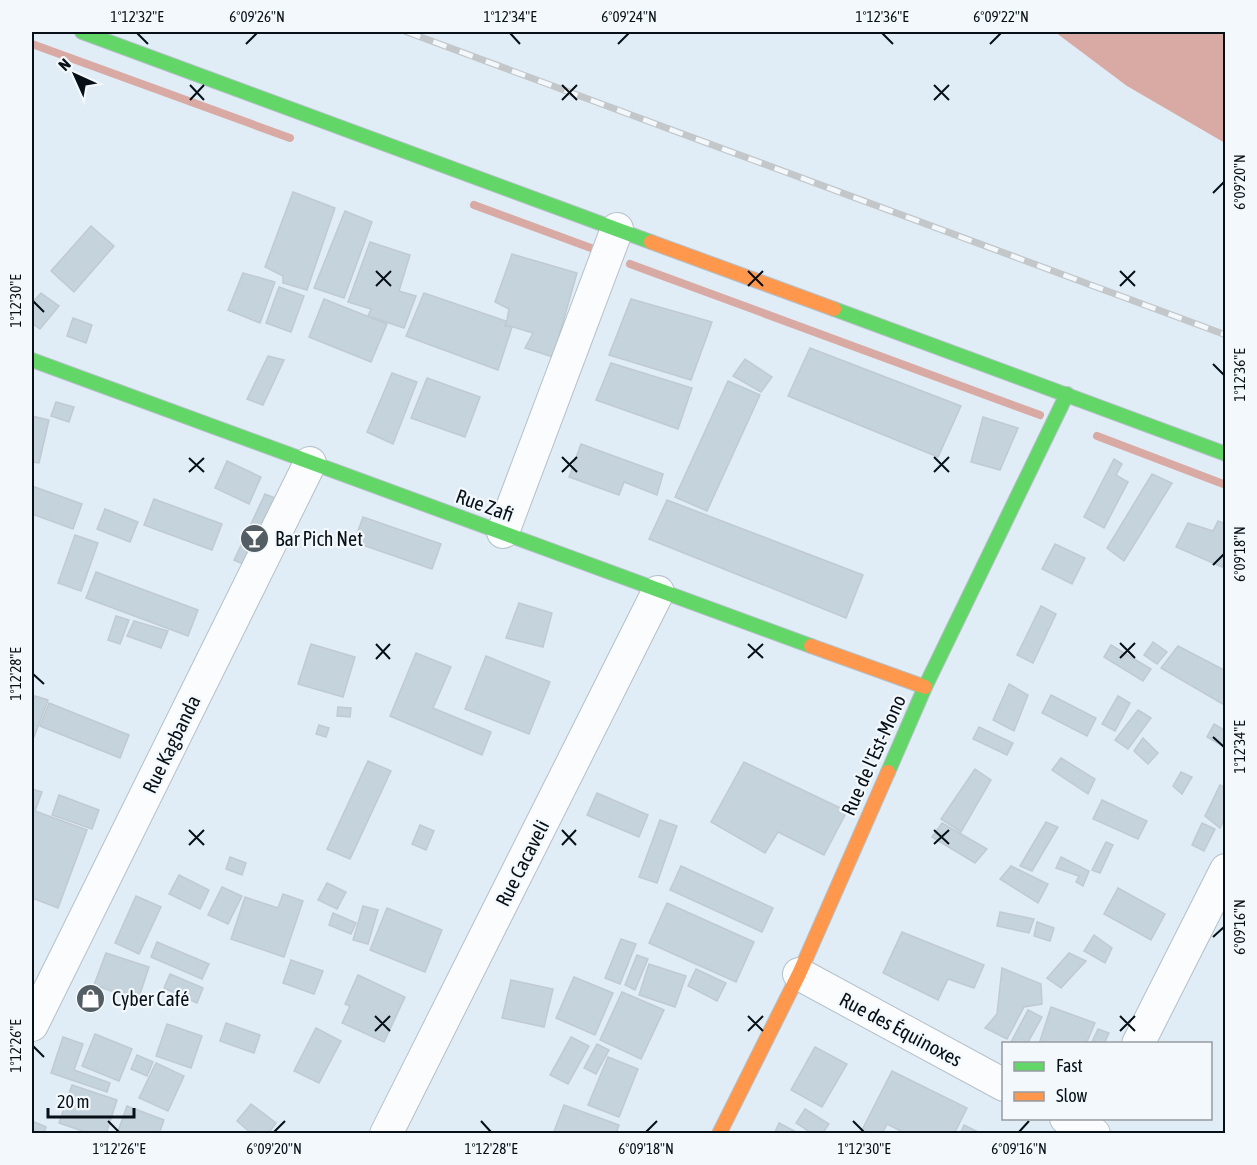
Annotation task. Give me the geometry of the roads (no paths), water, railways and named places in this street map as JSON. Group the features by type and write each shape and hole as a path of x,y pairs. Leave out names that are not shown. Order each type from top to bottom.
{"street":[{"path":"82,32 1226,454"},
{"path":"503,532 617,229"},
{"name":"Rue Zafi","path":"32,360 503,532 658,592 925,687"},
{"name":"Rue de l'Est-Mono","path":"718,1134 799,974 925,687 1067,394"},
{"name":"Rue Kagbanda","path":"32,1024 310,463"},
{"name":"Rue Cacaveli","path":"386,1134 658,592"},
{"path":"1139,1042 1226,870"},
{"name":"Rue des Équinoxes","path":"799,974 1002,1083"},
{"path":"1068,1120 1094,1133"}],"waterway":[{"path":"32,44 290,138"},
{"path":"474,205 591,248"},
{"path":"630,264 1040,415"},
{"path":"1097,436 1226,485"}],"railway":[{"path":"407,32 1226,335"}],"place":[{"name":"Bar Pich Net","path":"254,538"},
{"name":"Cyber Café","path":"91,998"}]}
